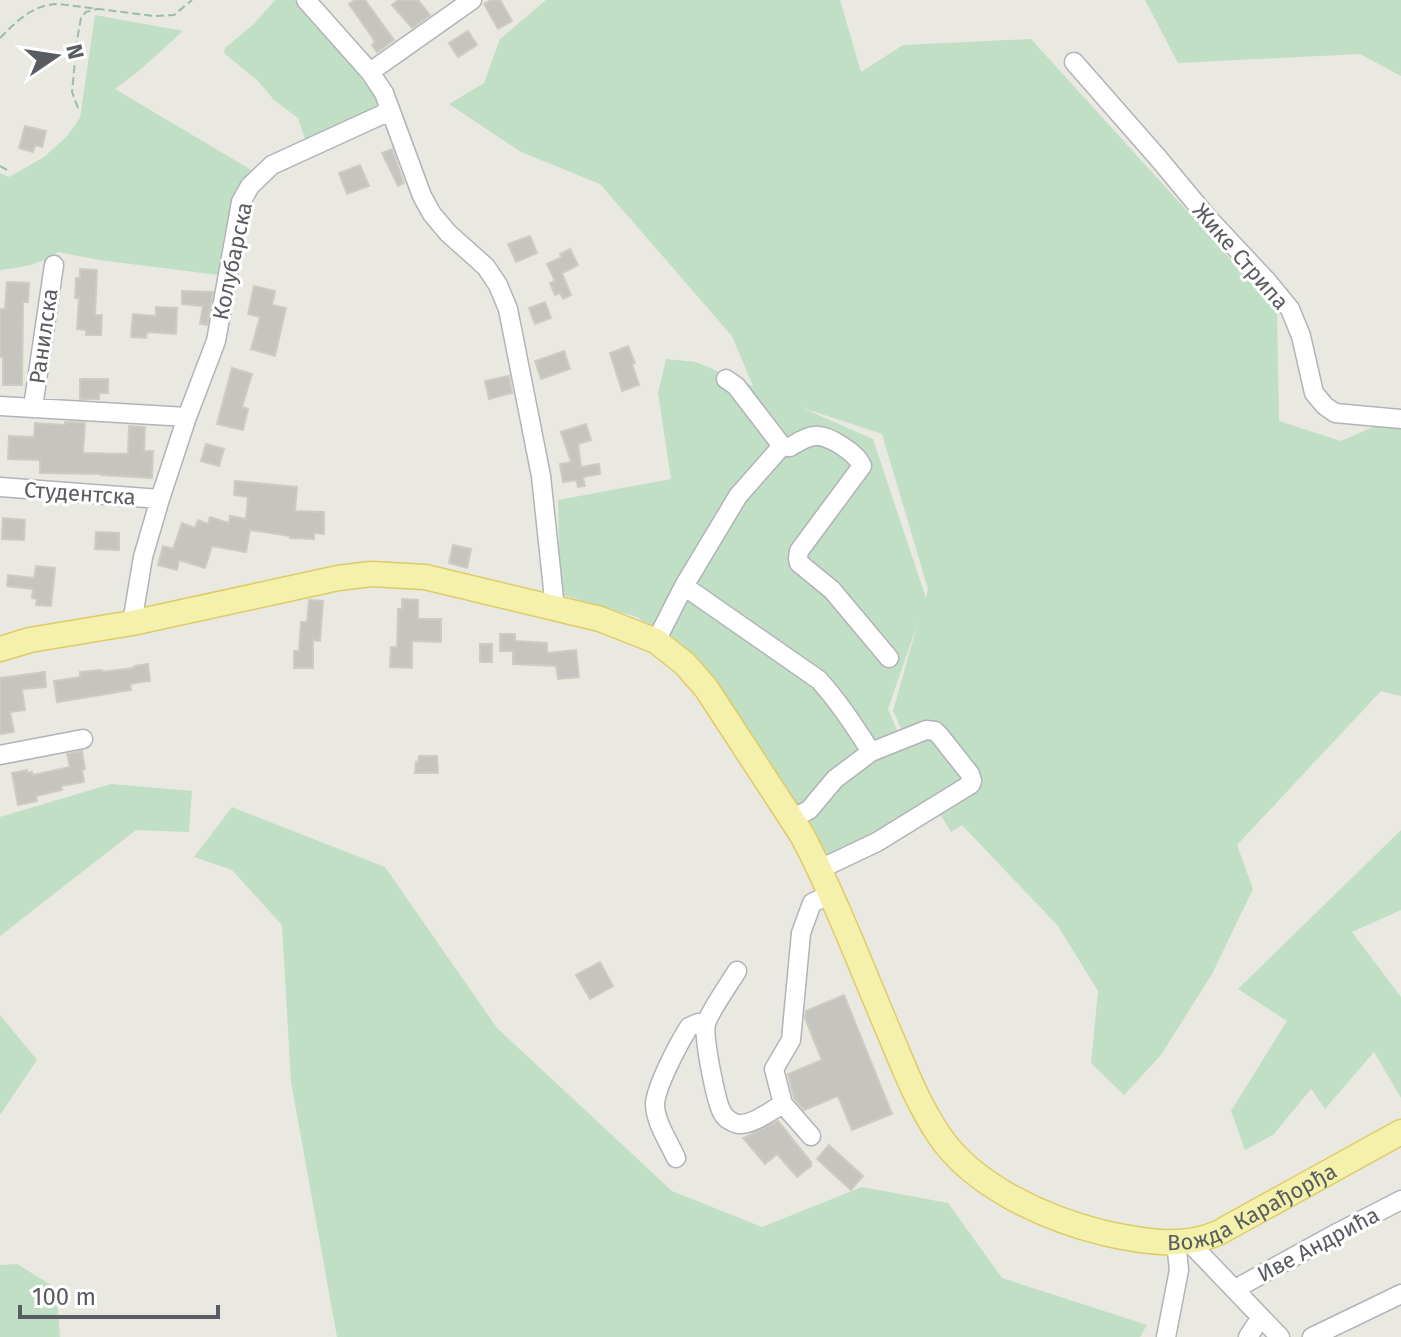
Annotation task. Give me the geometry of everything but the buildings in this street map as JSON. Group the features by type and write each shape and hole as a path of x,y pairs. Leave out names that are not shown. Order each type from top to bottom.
{"main road":[{"name":"Вожда Карађорђа","path":"0,649 30,640 132,623 338,578 371,574 425,577 600,619 656,641 685,664 706,688 802,835 831,894 913,1089 940,1137 991,1186 1038,1211 1094,1230 1136,1239 1182,1242 1218,1233 1401,1132"}],"street":[{"path":"306,0 370,72 384,93 422,196 432,214 486,267 508,309 541,476 555,608"},
{"path":"370,72 472,0"},
{"name":"Жике Стрипа","path":"1074,62 1290,309 1301,336 1314,393 1325,406 1335,413 1401,419"},
{"name":"Колубарска","path":"132,623 143,557 160,499 216,341 241,202 250,186 272,165 390,111"},
{"name":"Ранилска","path":"33,407 54,265"},
{"path":"726,379 736,386 782,446 790,447 815,435 826,437 861,461 862,466 799,551 798,558 803,567 832,590 889,658"},
{"path":"0,406 187,417"},
{"path":"656,641 684,586 738,496 782,446"},
{"name":"Студентска","path":"0,487 160,499"},
{"path":"684,586 819,680 867,742 871,752"},
{"path":"791,819 809,810 835,779 871,752 929,729 940,736 970,774 971,784 877,842 818,870"},
{"path":"0,755 83,739"},
{"path":"811,1136 783,1104 774,1069 791,1040 801,933 812,903 831,894"},
{"path":"737,971 706,1023 706,1040 718,1101 723,1115 739,1124 754,1120 783,1104"},
{"path":"676,1158 655,1105 659,1085 689,1027 706,1023"},
{"name":"Иве Андрића","path":"1235,1289 1401,1200"},
{"path":"1182,1242 1235,1289 1280,1337"},
{"path":"1166,1337 1182,1242"},
{"path":"1312,1337 1401,1294"},
{"path":"1248,1337 1261,1317"}],"path":[{"path":"0,38 22,16 47,4 155,16 174,15 192,0"},
{"path":"78,108 72,92 72,77 81,18 86,12 98,9"},
{"path":"0,166 7,170"}],"green space":[{"path":"275,0 301,0 322,32 379,92 379,107 306,142 298,118 224,53 225,48 255,23"},
{"path":"546,0 840,0 861,72 903,45 1031,39 1277,310 1279,421 1341,441 1401,415 1401,696 1381,691 1237,845 1253,889 1212,974 1161,1055 1124,1095 1091,1063 1098,991 1058,926 962,825 951,832 937,809 832,867 707,669 637,617 556,593 558,500 671,479 658,393 666,359 696,362 753,386 732,336 600,184 521,152 449,104 484,83 500,39","holes":["800,407 882,434 928,589 926,598 873,439","918,622 893,711 907,741 902,742 888,709"]},
{"path":"1145,0 1401,0 1401,76 1360,54 1178,63"},
{"path":"95,15 183,31 115,89 253,171 233,206 218,275 58,252 38,263 0,270 0,173 9,177 44,157 67,136 80,118"},
{"path":"111,784 192,791 189,832 136,830 0,936 0,817"},
{"path":"232,807 385,867 497,1028 672,1191 762,1227 862,1187 948,1203 1002,1278 1147,1325 1140,1337 337,1337 291,1082 282,925 232,870 194,857"},
{"path":"1401,830 1401,910 1352,932 1401,997 1401,1098 1374,1052 1325,1109 1311,1089 1273,1135 1245,1150 1231,1111 1287,1021 1238,989"},
{"path":"0,1015 37,1060 0,1115"},
{"path":"17,1264 56,1288 60,1337 0,1337 0,1265"}]}
